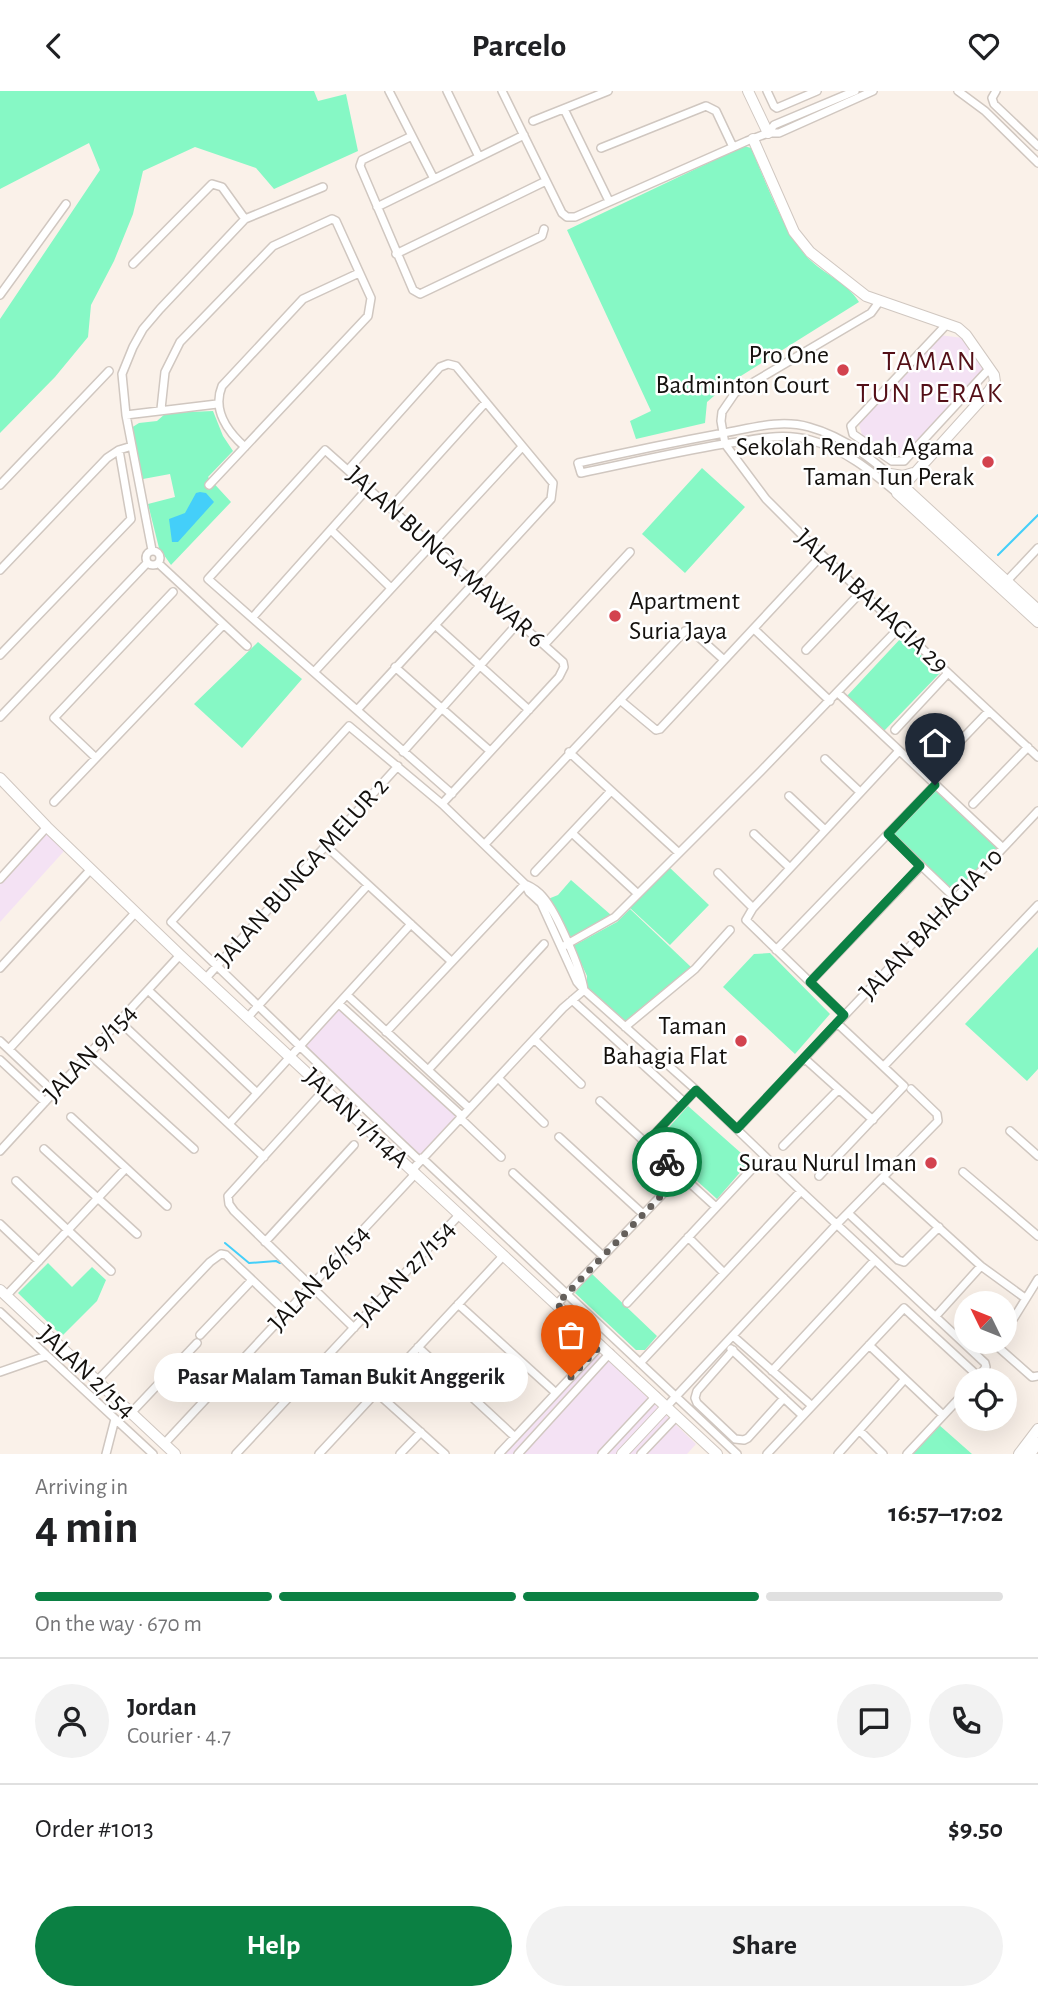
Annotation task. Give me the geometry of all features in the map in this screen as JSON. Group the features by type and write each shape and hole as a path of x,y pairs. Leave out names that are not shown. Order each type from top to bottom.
{"street":[{"path":"389,91 434,179"},
{"path":"447,91 479,157"},
{"path":"502,91 562,213 567,217 575,217 733,147 768,133 779,133 873,91"},
{"path":"533,121 608,91"},
{"path":"748,91 768,133"},
{"path":"767,91 777,108 817,91"},
{"path":"768,133 774,125 855,91"},
{"path":"958,91 985,111 1038,163"},
{"path":"994,94 994,104 1038,146"},
{"path":"601,148 706,106 716,111 733,147"},
{"path":"564,109 609,201"},
{"path":"412,135 362,160 360,166 413,290 420,294 542,236 544,229"},
{"path":"377,207 524,135"},
{"path":"753,139 794,232 802,243 839,277 866,296 947,324 966,335 995,382 900,489"},
{"path":"396,254 546,181"},
{"path":"133,264 212,184 222,187 245,219"},
{"path":"152,551 126,415 122,374 133,347 143,329 245,219 323,187"},
{"path":"0,295 66,204"},
{"path":"162,409 165,372 180,342 273,246 332,219 336,221 372,301 368,316 209,485"},
{"path":"244,447 230,432 217,404 222,386 303,299 359,273"},
{"path":"723,433 722,412 735,393 871,313 879,302"},
{"path":"947,324 850,426 853,435 892,461 904,461 989,369"},
{"path":"348,470 443,365 456,366 553,484 551,499 357,710"},
{"path":"0,485 108,371"},
{"path":"394,504 486,402"},
{"path":"126,415 217,404"},
{"path":"1038,610 1004,584 900,489 890,474 857,449 806,426 772,424 689,438 578,463 581,473 694,449 775,436 808,439 849,456 866,466 900,489 918,500 1004,584 1038,622"},
{"name":"JALAN BAHAGIA 29","path":"723,433 725,444 766,499 1038,757"},
{"path":"0,570 107,458 132,446"},
{"path":"315,671 522,447"},
{"path":"0,655 131,519 119,450"},
{"name":"JALAN BUNGA MAWAR 6","path":"253,617 208,579 325,450 563,662 564,667 559,677 529,710"},
{"path":"890,474 903,477 915,472"},
{"path":"915,472 914,486 918,500"},
{"path":"368,488 253,617 452,793"},
{"path":"332,531 390,587"},
{"path":"1004,584 1038,548"},
{"path":"147,563 146,555 152,551 159,553 158,563"},
{"path":"544,645 630,552"},
{"path":"620,699 658,731 822,555"},
{"path":"147,563 158,563"},
{"path":"0,717 147,563"},
{"path":"158,563 247,646"},
{"path":"807,650 862,591"},
{"path":"96,758 54,717 173,592"},
{"path":"403,752 518,623"},
{"path":"54,801 223,625"},
{"path":"435,625 529,710 442,804"},
{"path":"565,945 615,916 838,693 900,627"},
{"path":"485,844 569,752 689,629 723,660"},
{"path":"754,629 830,701"},
{"path":"395,667 490,751"},
{"path":"895,730 948,673"},
{"path":"838,693 1003,848"},
{"path":"943,759 989,711"},
{"path":"737,1454 470,1202 299,1048 259,1005 171,922 349,726 442,804 525,884 546,899 584,990 696,1090 874,1261 936,1316 986,1365 984,1368"},
{"path":"973,804 1028,747"},
{"path":"569,752 679,853"},
{"path":"844,1015 746,920 753,908 898,752"},
{"path":"825,758 860,792"},
{"name":"JALAN BUNGA MELUR 2","path":"206,978 398,766"},
{"name":"JALAN 1/114A","path":"0,778 47,827 180,954 717,1454"},
{"path":"776,950 935,785"},
{"path":"535,872 611,791"},
{"path":"789,796 825,830"},
{"name":"JALAN BAHAGIA 10","path":"737,1129 1038,811"},
{"path":"0,879 47,827"},
{"path":"572,834 638,894"},
{"path":"754,834 790,868"},
{"path":"888,834 955,898"},
{"path":"326,846 451,961"},
{"path":"810,982 920,866"},
{"path":"0,968 91,869"},
{"path":"718,873 753,908"},
{"path":"386,1031 525,884"},
{"path":"247,1017 368,885"},
{"path":"884,1066 1038,905"},
{"path":"9,1049 136,912"},
{"path":"229,1124 411,925"},
{"path":"625,1027 695,969 730,930"},
{"path":"428,1070 544,944"},
{"name":"JALAN 9/154","path":"0,1151 180,954"},
{"path":"148,990 257,1093"},
{"name":"JALAN 26/154","path":"164,1444 311,1286 414,1171 421,1159 584,990"},
{"path":"347,995 469,1108"},
{"path":"572,1000 684,1102"},
{"path":"339,1004 501,1157"},
{"path":"119,1021 264,1157"},
{"path":"622,1454 939,1117 837,1023"},
{"path":"534,1039 581,1084"},
{"path":"0,1041 54,1092"},
{"path":"89,1054 194,1149"},
{"path":"804,1058 873,1120"},
{"path":"0,1060 45,1102"},
{"path":"498,1078 544,1123"},
{"path":"819,1176 908,1087"},
{"path":"325,1089 228,1196 234,1211 354,1328"},
{"path":"646,1143 696,1090"},
{"path":"783,1146 838,1090"},
{"path":"600,1101 716,1207"},
{"path":"71,1117 167,1206"},
{"path":"1010,1132 1038,1156"},
{"path":"559,1137 643,1215"},
{"path":"265,1242 354,1145"},
{"path":"44,1149 136,1234"},
{"path":"3,1293 39,1261 114,1184 126,1168"},
{"path":"627,1303 751,1170"},
{"path":"963,1172 1038,1236"},
{"path":"513,1173 603,1256"},
{"path":"557,1304 681,1175"},
{"path":"883,1177 981,1266 1025,1298"},
{"path":"16,1181 111,1271"},
{"path":"640,1363 801,1191"},
{"path":"848,1213 898,1260 904,1262 939,1227"},
{"name":"JALAN 27/154","path":"236,1454 460,1214"},
{"path":"0,1224 39,1261"},
{"path":"688,1237 724,1273"},
{"path":"97,1381 215,1257 221,1254 226,1255 286,1313"},
{"path":"319,1454 504,1255"},
{"path":"772,1371 874,1261"},
{"path":"936,1316 981,1266"},
{"path":"1017,1312 1038,1279"},
{"path":"200,1335 252,1280"},
{"name":"JALAN 2/154","path":"3,1293 175,1454"},
{"path":"458,1304 556,1393"},
{"path":"767,1454 904,1308 966,1368"},
{"path":"0,1312 148,1452"},
{"path":"733,1336 811,1405"},
{"path":"131,1413 197,1343"},
{"path":"726,1344 802,1415"},
{"path":"499,1454 601,1345"},
{"path":"869,1345 943,1415"},
{"path":"418,1347 515,1437"},
{"path":"733,1350 697,1391 695,1398 736,1439 748,1438 784,1398"},
{"path":"518,1454 610,1353"},
{"path":"1008,1355 1032,1377 1038,1377"},
{"path":"0,1372 47,1356"},
{"path":"838,1454 904,1380"},
{"path":"376,1392 445,1454"},
{"path":"602,1454 656,1396"},
{"path":"907,1454 954,1404"},
{"path":"641,1454 677,1416"},
{"path":"106,1454 115,1419"},
{"path":"1019,1454 1038,1429"},
{"path":"860,1431 883,1454"},
{"path":"400,1454 421,1432"},
{"path":"1030,1454 1038,1443"}],"shaded area":[{"path":"939,335 963,338 985,370 908,453 891,457 863,438 858,421"},
{"path":"46,832 65,850 0,922 0,882"},
{"path":"339,1007 458,1116 420,1157 303,1048"},
{"path":"595,1352 600,1356 602,1354 696,1444 687,1454 502,1454"}],"green space":[{"path":"0,91 314,91 318,101 346,94 358,151 274,189 256,168 195,147 143,171 133,214 114,261 91,305 88,337 55,377 0,433 0,319 100,170 89,143 0,189"},
{"path":"744,146 751,148 780,215 802,251 815,265 847,288 859,302 728,384 707,402 705,423 636,439 630,421 651,411 567,230"},
{"path":"213,411 223,436 233,451 208,477 231,502 171,565 159,548 148,504 175,497 170,474 143,479 131,428 139,423 157,421 166,413"},
{"path":"702,468 745,507 685,573 642,534"},
{"path":"902,637 940,673 884,731 847,696"},
{"path":"258,642 302,679 242,748 194,704"},
{"path":"933,788 998,848 954,894 890,833"},
{"path":"669,867 709,905 670,945 630,908"},
{"path":"571,880 611,915 569,939 548,899 558,895"},
{"path":"630,909 691,967 624,1023 587,990 587,976 573,946 617,922"},
{"path":"1038,947 1038,1069 1027,1081 965,1024"},
{"path":"770,953 830,1014 795,1054 723,987 754,954"},
{"path":"688,1106 750,1161 717,1199 655,1143"},
{"path":"48,1263 72,1287 92,1267 106,1280 97,1301 62,1336 18,1293"},
{"path":"591,1273 657,1336 645,1350 636,1350 575,1293"},
{"path":"938,1424 972,1454 912,1454"}],"water":[{"path":"196,493 206,493 214,502 178,542 172,542 169,519 185,513"}],"waterway":[{"path":"998,555 1038,515"},
{"path":"225,1243 249,1263 280,1263"}],"way so far":[{"path":"571,1377 601,1345 557,1304 681,1175 667,1162"}],"place":[{"name":"Pro One Badminton Court","path":"843,370"},
{"name":"Sekolah Rendah Agama Taman Tun Perak","path":"988,462"},
{"name":"Apartment Suria Jaya","path":"615,616"},
{"name":"Taman Bahagia Flat","path":"741,1041"},
{"name":"Surau Nurul Iman","path":"931,1163"},
{"name":"Pasar Malam Taman Bukit Anggerik","path":"571,1377"}],"district":[{"name":"TAMAN TUN PERAK","path":"930,378"}],"route":[{"path":"667,1162 646,1143 696,1090 737,1129 844,1015 810,982 920,866 888,834 935,785"}]}
